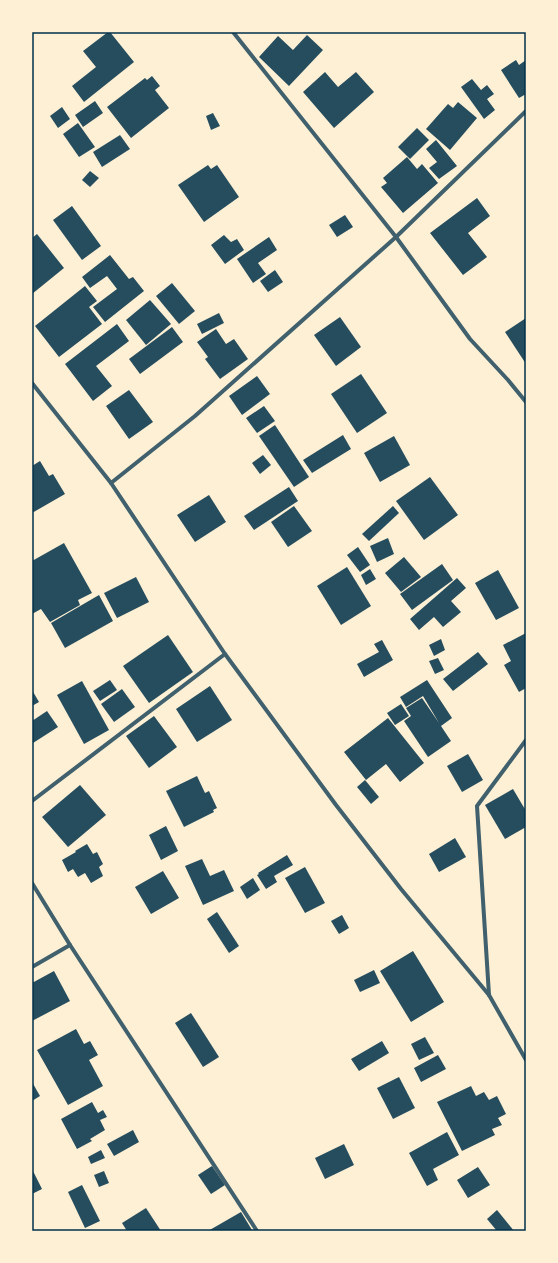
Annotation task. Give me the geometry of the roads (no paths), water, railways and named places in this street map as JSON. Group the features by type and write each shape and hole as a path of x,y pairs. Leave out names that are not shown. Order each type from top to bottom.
{"street":[{"path":"233,32 396,237 470,339 526,402"},
{"path":"111,483 195,416 396,237 526,111"},
{"path":"32,383 111,483 225,654 336,804 392,877 489,995 526,1060"},
{"path":"32,801 225,654"},
{"path":"489,995 477,806 526,740"},
{"path":"32,883 70,945 257,1231"},
{"path":"32,967 70,945"}]}
